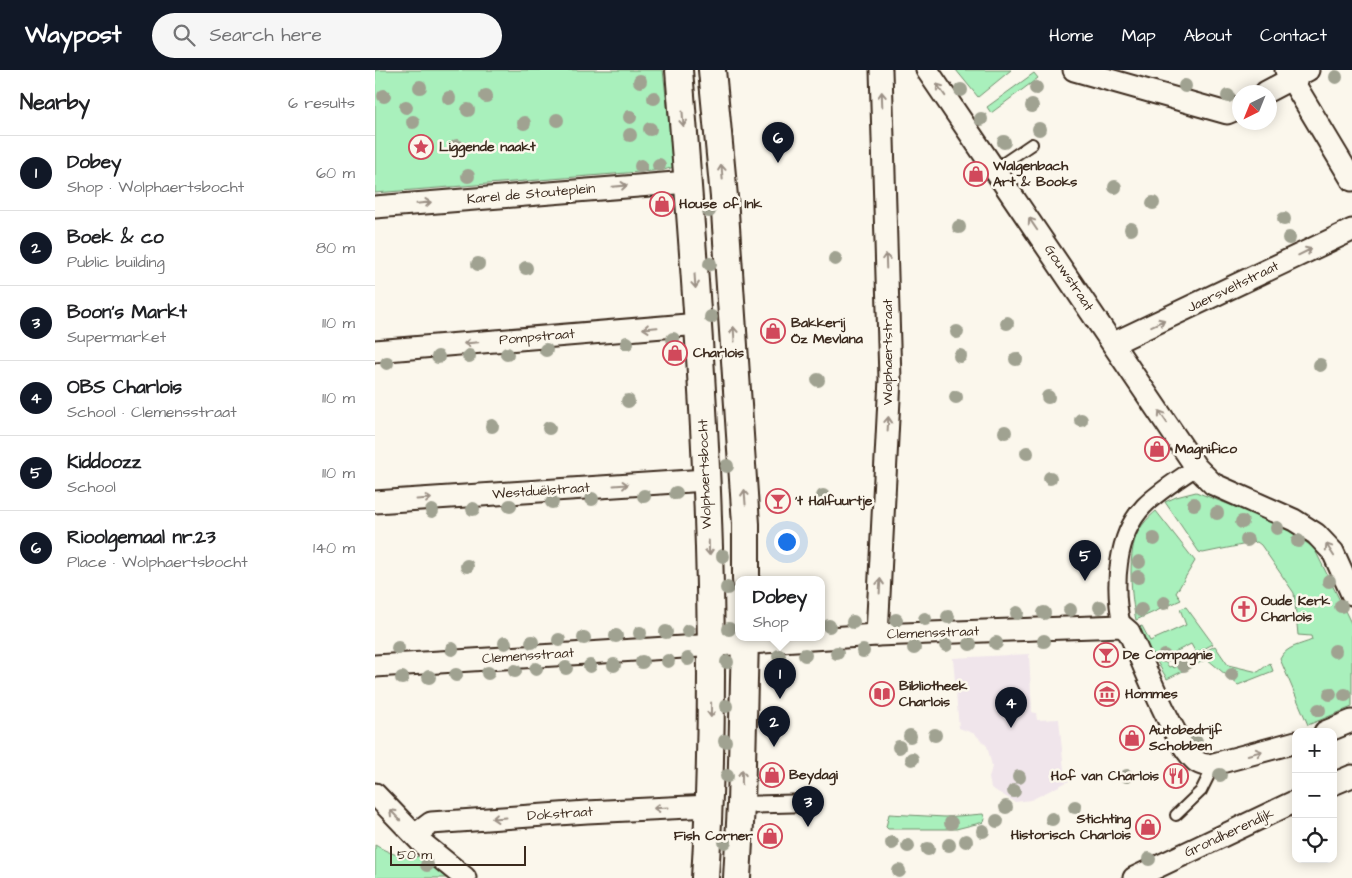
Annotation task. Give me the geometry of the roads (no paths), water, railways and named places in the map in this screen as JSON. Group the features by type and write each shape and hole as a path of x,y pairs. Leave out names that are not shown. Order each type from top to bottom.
{"street":[{"name":"Wolphaertsbocht","path":"679,70 699,324 712,644 710,806 705,878"},
{"path":"712,70 724,197 745,504 746,576"},
{"name":"Wolphaertstraat","path":"877,635 890,379 881,70"},
{"name":"Gouwstraat","path":"927,70 1196,466 1213,484 1294,520 1316,534 1333,552 1352,594"},
{"path":"1074,70 1227,113 1232,111"},
{"path":"1277,85 1295,73 1352,180"},
{"name":"Karel de Stouteplein","path":"375,207 688,182"},
{"name":"Jaersveltstraat","path":"1114,344 1352,230"},
{"name":"Pompstraat","path":"375,351 699,324"},
{"path":"1196,466 1151,500 1129,527 1119,564 1118,587 1126,628 1173,726 1187,752 1198,763 1207,766 1292,743"},
{"name":"Westduëlstraat","path":"375,502 706,480"},
{"name":"Clemensstraat","path":"825,637 1126,628"},
{"path":"737,878 741,805 745,641"},
{"name":"Clemensstraat","path":"375,666 745,641"},
{"path":"1335,728 1352,721"},
{"path":"1337,782 1352,776"},
{"path":"375,794 415,836 465,878"},
{"path":"741,805 811,803"},
{"name":"Grondherendijk","path":"1134,878 1292,803"},
{"name":"Dokstraat","path":"415,836 431,824 587,812 710,806"}],"lane":[{"path":"995,170 1032,144"},
{"path":"1176,815 1201,791 1214,764"}],"place":[{"name":"Liggende naakt","path":"421,147"},
{"name":"Rioolgemaal nr.23","path":"778,163"},
{"name":"Walgenbach Art & Books","path":"976,174"},
{"name":"House of Ink","path":"662,204"},
{"name":"Bakkerij Öz Mevlana","path":"773,331"},
{"name":"Charlois","path":"675,353"},
{"name":"Magnifico","path":"1157,449"},
{"name":"'t Halfuurtje","path":"778,501"},
{"name":"Kiddoozz","path":"1085,581"},
{"name":"Oude Kerk Charlois","path":"1244,609"},
{"name":"De Compagnie","path":"1106,655"},
{"name":"Bibliotheek Charlois","path":"882,694"},
{"name":"Hommes","path":"1107,694"},
{"name":"Dobey","path":"780,699"},
{"name":"OBS Charlois","path":"1011,728"},
{"name":"Autobedrijf Schobben","path":"1132,738"},
{"name":"Boek & co","path":"774,747"},
{"name":"Beydagi","path":"772,775"},
{"name":"Hof van Charlois","path":"1176,776"},
{"name":"Boon's Markt","path":"808,827"},
{"name":"Stichting Historisch Charlois","path":"1148,827"},
{"name":"Fish Corner","path":"770,836"}]}
